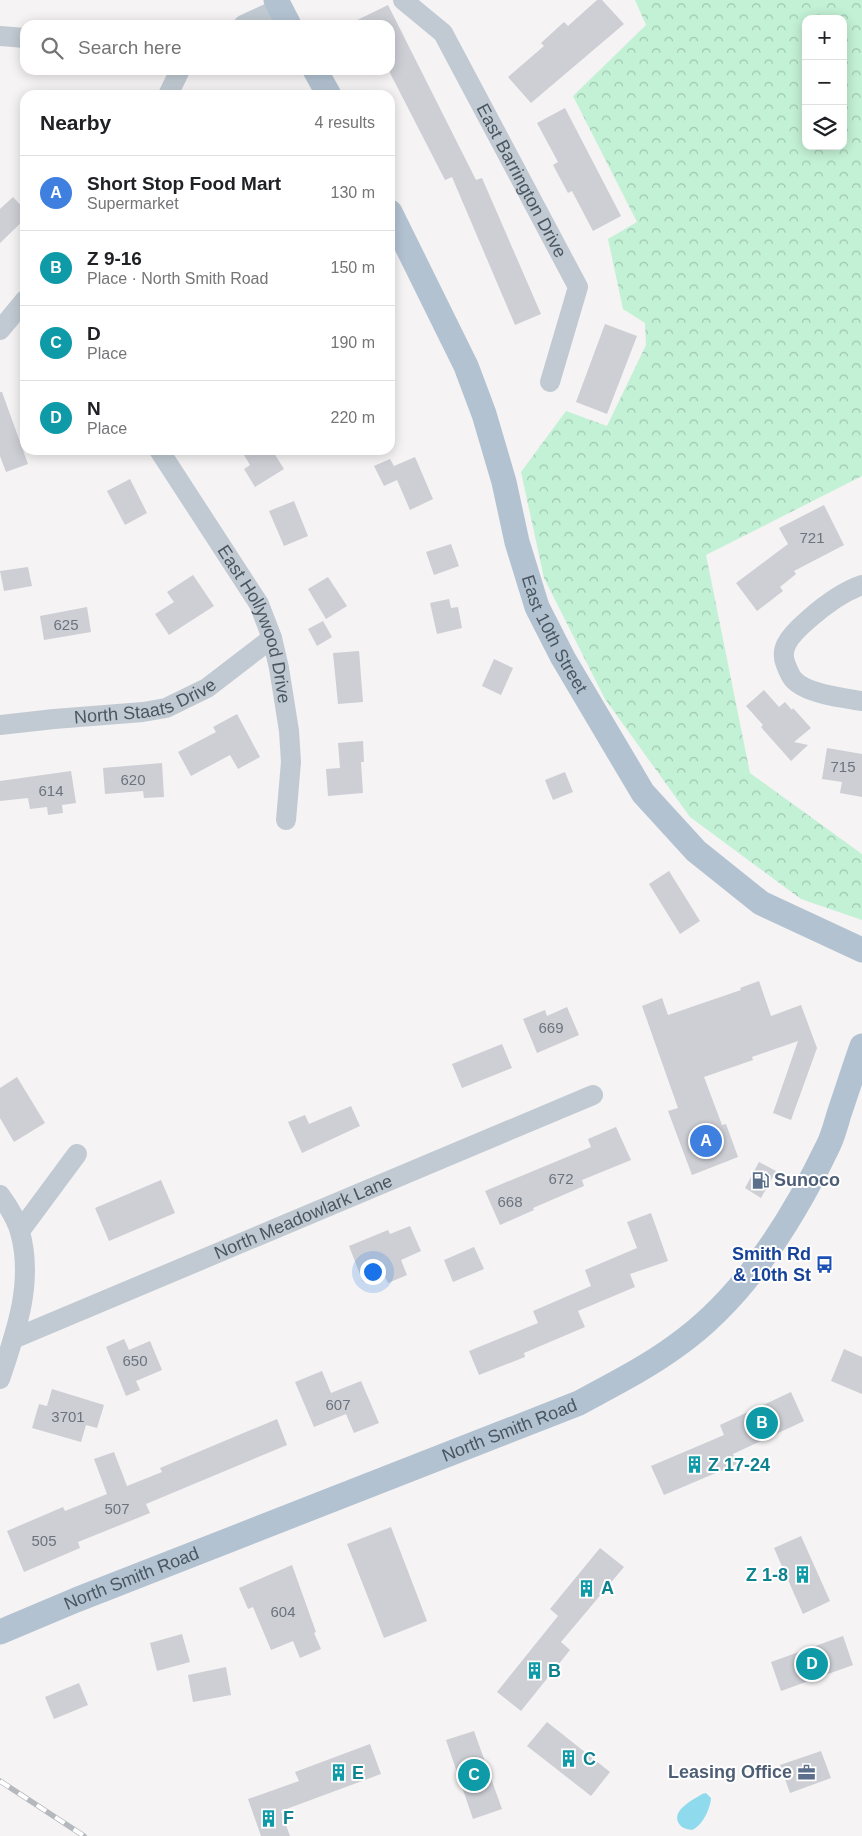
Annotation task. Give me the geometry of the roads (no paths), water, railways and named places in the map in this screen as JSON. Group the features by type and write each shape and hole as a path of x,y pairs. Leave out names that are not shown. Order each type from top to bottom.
{"main road":[{"path":"317,75 326,90"},
{"name":"East 10th Street","path":"395,222 466,366 484,414 504,482 517,542 537,607 568,667 643,793 696,851 761,903 862,950"},
{"name":"North Smith Road","path":"1,1629 579,1403 677,1346 696,1330 740,1286 763,1259 784,1227 829,1145 862,1046"}],"street":[{"name":"East Barrington Drive","path":"403,0 443,33 578,287 550,382"},
{"path":"257,20 282,11"},
{"path":"0,36 20,38"},
{"path":"170,90 178,75"},
{"path":"0,330 20,306"},
{"name":"East Hollywood Drive","path":"161,455 259,604 272,638 289,730 291,762 286,820"},
{"path":"862,585 840,595 808,620 787,643 784,653 789,671 799,683 830,696 862,701"},
{"name":"North Staats Drive","path":"0,725 143,712 166,708 207,688 272,638"},
{"name":"North Meadowlark Lane","path":"13,1339 593,1095"},
{"path":"20,1231 77,1154"},
{"path":"0,1195 11,1210 20,1231 25,1265 24,1289 20,1312 0,1379"}],"water":[{"path":"706,1793 711,1798 702,1821 692,1830 682,1827 678,1822 678,1813 685,1805"}],"railway":[{"path":"0,1781 84,1836"}],"place":[{"name":"Short Stop Food Mart","path":"706,1141"},
{"name":"Sunoco","path":"760,1180"},
{"name":"Smith Rd & 10th St","path":"825,1264"},
{"name":"Z 9-16","path":"762,1423"},
{"name":"Z 17-24","path":"694,1465"},
{"name":"Z 1-8","path":"802,1575"},
{"name":"A","path":"587,1588"},
{"name":"N","path":"812,1664"},
{"name":"B","path":"534,1671"},
{"name":"C","path":"569,1759"},
{"name":"Leasing Office","path":"806,1772"},
{"name":"E","path":"338,1773"},
{"name":"D","path":"474,1775"},
{"name":"F","path":"269,1818"}]}
